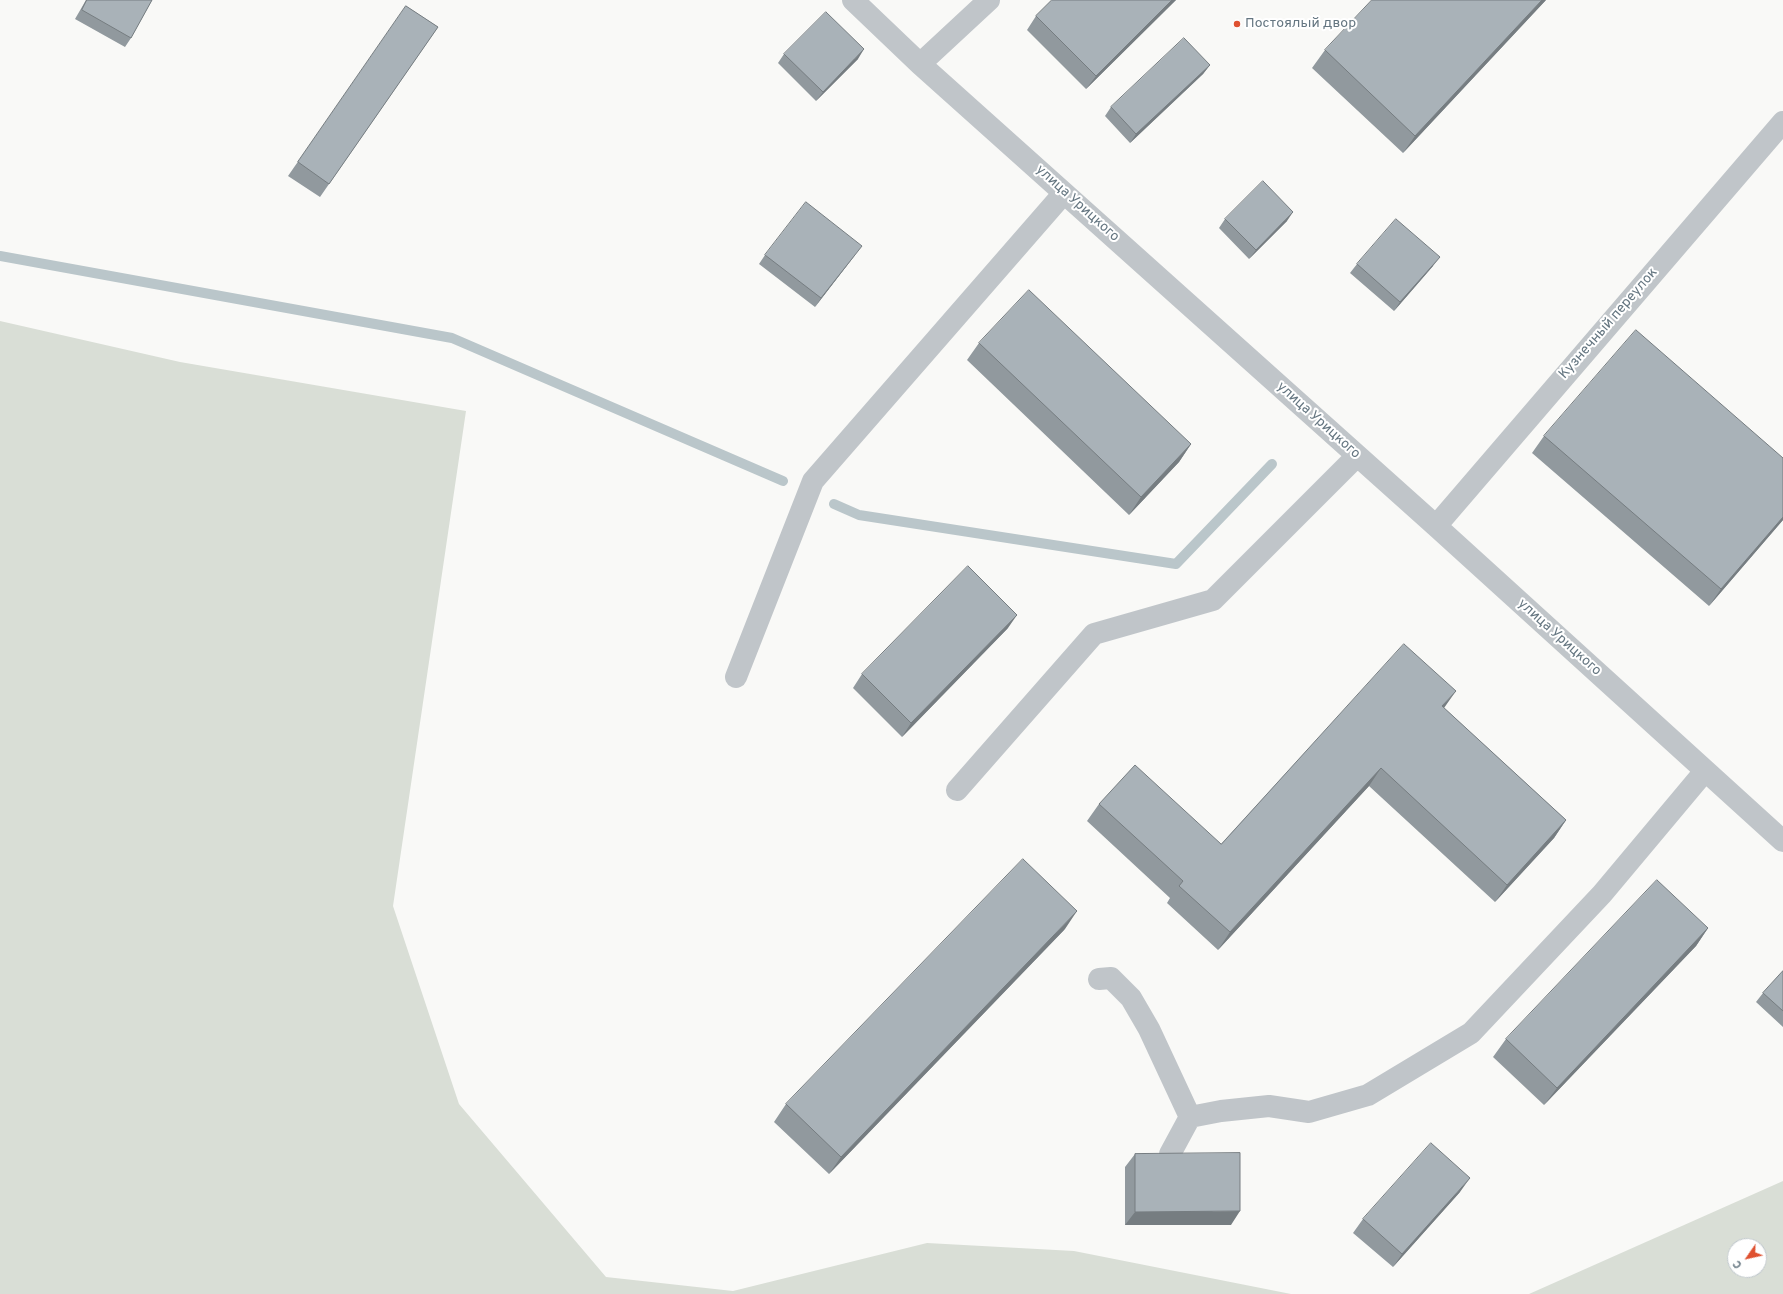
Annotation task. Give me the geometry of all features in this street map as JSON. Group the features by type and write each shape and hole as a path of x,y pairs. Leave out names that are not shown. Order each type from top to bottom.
{"street":[{"name":"улица Урицкого","path":"853,0 920,64 1436,526 1783,842"},
{"path":"920,64 989,0"},
{"name":"Кузнечный переулок","path":"1436,526 1783,122"},
{"path":"736,677 812,481 1064,193"},
{"path":"957,790 1094,634 1213,600 1357,456"},
{"path":"1190,1117 1221,1111 1269,1106 1309,1112 1368,1095 1471,1033 1602,894 1705,770"},
{"path":"1099,979 1111,978 1131,998 1149,1029 1190,1117"},
{"path":"1170,1154 1190,1117"}],"shaded area":[{"path":"0,321 180,362 466,411 393,906 459,1104 606,1277 733,1291 927,1243 1074,1251 1291,1294 0,1294"},
{"path":"1783,1181 1783,1294 1529,1294"}],"building":[{"path":"87,0 152,0 131,38 82,10"},
{"path":"1052,0 1172,0 1096,76 1036,16"},
{"path":"1372,0 1542,0 1415,136 1325,50"},
{"path":"406,6 438,27 329,184 298,162"},
{"path":"826,12 864,49 823,92 784,54"},
{"path":"1184,38 1210,65 1136,134 1111,107"},
{"path":"1263,181 1293,212 1256,250 1225,219"},
{"path":"806,202 862,246 821,298 765,255"},
{"path":"1396,219 1440,257 1400,302 1357,264"},
{"path":"1029,290 1191,444 1141,497 979,343"},
{"path":"1636,330 1783,458 1783,517 1721,589 1544,436"},
{"path":"968,566 1017,615 911,723 862,674"},
{"path":"1404,644 1456,691 1442,706 1566,820 1507,885 1381,768 1230,932 1179,886 1183,881 1099,804 1135,765 1221,844"},
{"path":"1023,859 1077,911 841,1157 786,1104"},
{"path":"1657,880 1708,928 1557,1088 1506,1039"},
{"path":"1783,971 1783,1011 1763,993"},
{"path":"1431,1143 1470,1178 1402,1254 1363,1219"},
{"path":"1240,1153 1240,1211 1135,1212 1135,1154"}],"waterway":[{"path":"0,256 452,338 783,481"},
{"path":"834,504 859,515 1176,564 1272,464"}],"place":[{"name":"Постоялый двор","path":"1237,24"}]}
